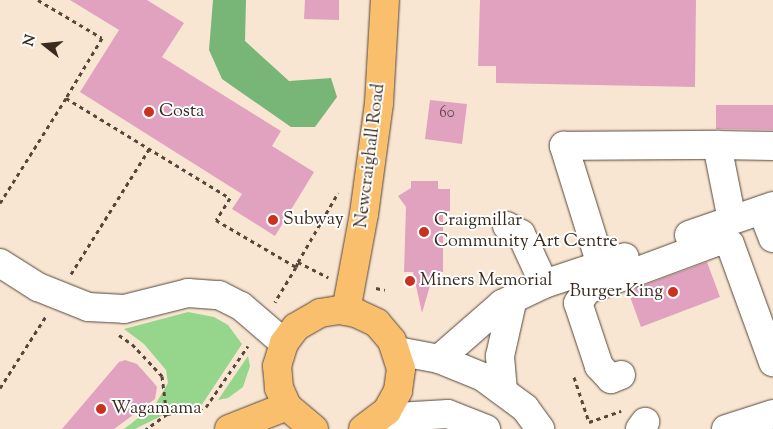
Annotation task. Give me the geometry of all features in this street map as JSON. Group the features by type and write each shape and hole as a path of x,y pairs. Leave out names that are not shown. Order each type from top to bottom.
{"main road":[{"name":"Newcraighall Road","path":"346,311 364,214 378,112 385,0"},
{"path":"314,429 287,406 279,388 277,366 284,342 305,320 320,313 346,311 377,323 397,351 401,369 398,391 372,424"},
{"path":"229,429 287,406"}],"street":[{"path":"717,145 732,220"},
{"path":"601,265 564,146 773,146"},
{"path":"439,359 502,304 544,284 768,208 773,238"},
{"path":"506,226 521,234 544,284"},
{"path":"621,376 610,379 599,366 578,303 587,290 719,241 730,244 754,316 773,362"},
{"path":"0,263 54,309 106,309 203,292 219,295 240,306 262,322 284,342"},
{"path":"503,391 500,356 513,298"},
{"path":"397,351 439,359 484,377 525,408 540,429"},
{"path":"372,424 448,414 486,429"},
{"path":"726,429 773,414"}],"path":[{"path":"0,203 102,38 38,0"},
{"path":"66,98 230,198 216,220 296,267 206,407 167,414 146,429"},
{"path":"0,388 54,309 150,150"},
{"path":"298,262 338,193"},
{"path":"117,334 132,344 162,376 167,414"}],"green space":[{"path":"213,0 246,0 245,41 289,81 331,78 337,97 315,127 291,127 222,79 209,50"},
{"path":"188,312 214,317 228,325 242,344 201,406 169,412 135,429 124,429 155,405 168,383 166,370 144,344 124,329"},
{"path":"248,356 250,366 243,387 228,398 218,400"}],"building":[{"path":"70,0 147,0 184,23 162,57 281,131 272,146 314,172 275,236 232,209 242,194 80,92 119,30"},
{"path":"305,0 339,0 339,20 304,19"},
{"path":"480,0 696,0 695,87 496,83 496,66 478,66"},
{"path":"430,100 467,104 462,144 425,139"},
{"path":"716,105 773,105 773,130 716,129"},
{"name":"Craigmillar Community Art Centre","path":"411,181 438,181 438,189 450,189 450,211 443,211 443,272 434,272 422,313 413,272 404,272 406,207 398,196 411,188"},
{"name":"Burger King","path":"707,262 720,297 641,327 628,291"},
{"path":"125,360 137,364 157,387 155,399 114,429 62,429 119,362"}],"place":[{"name":"Costa","path":"149,112"},
{"name":"Subway","path":"273,220"},
{"name":"Craigmillar Community Art Centre","path":"424,232"},
{"name":"Miners Memorial","path":"410,281"},
{"name":"Burger King","path":"673,292"},
{"name":"Wagamama","path":"101,409"}]}
